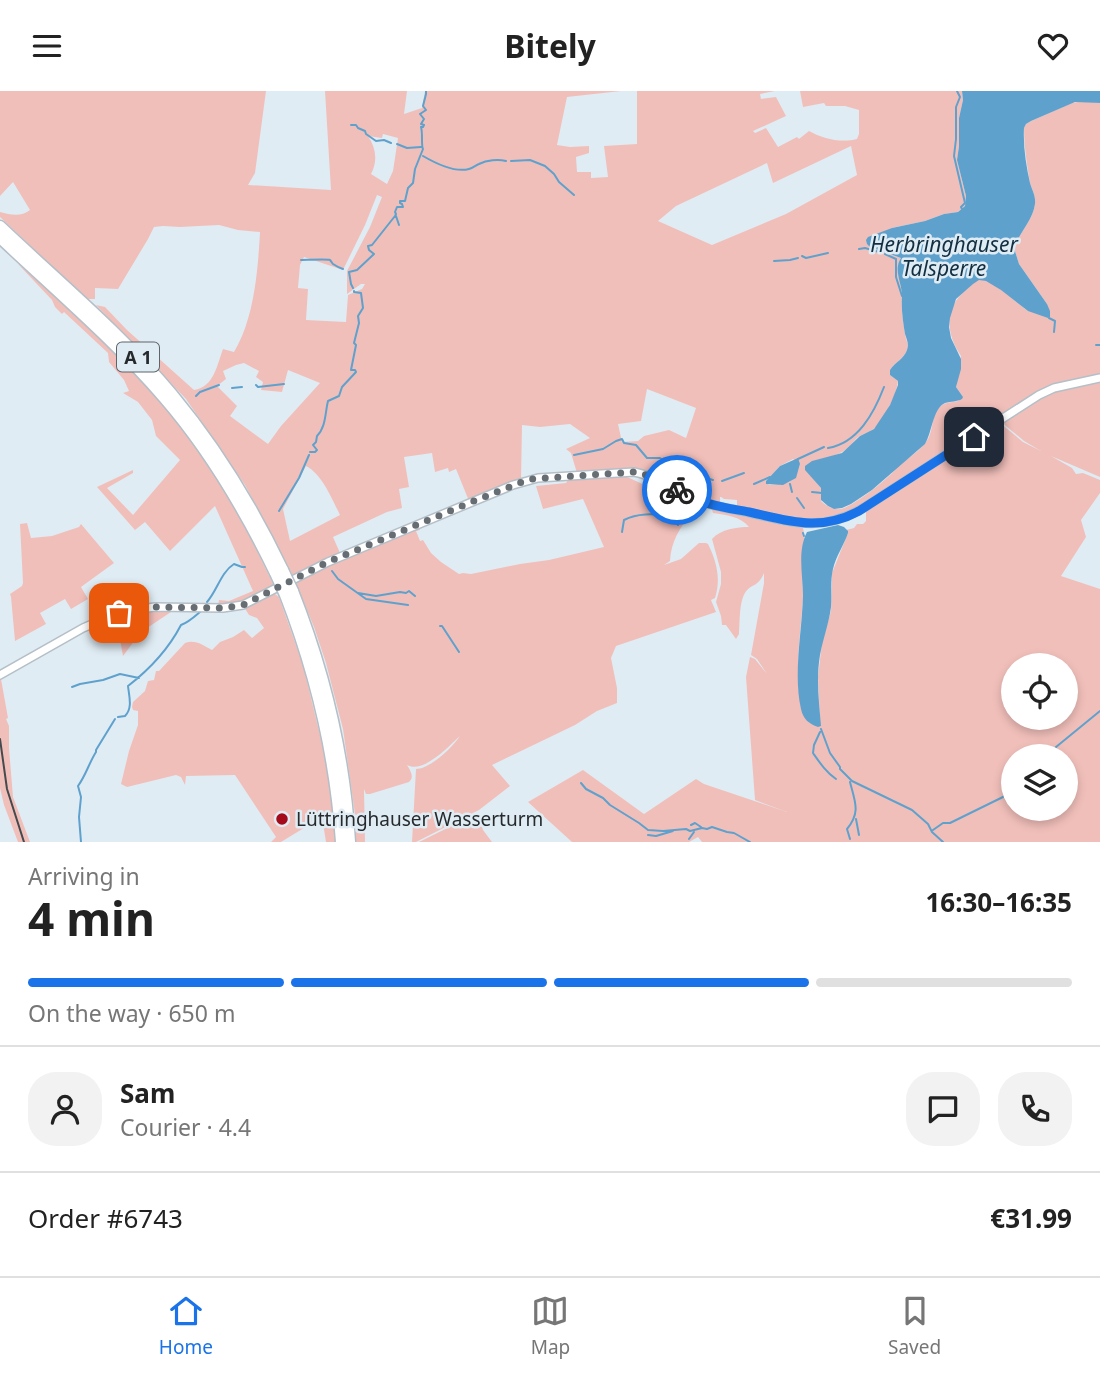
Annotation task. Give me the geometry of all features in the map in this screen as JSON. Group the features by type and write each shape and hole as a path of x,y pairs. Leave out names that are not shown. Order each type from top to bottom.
{"highway":[{"name":"A 1","path":"0,226 100,319 150,370 189,415 239,496 279,572 313,646 332,716 345,784 350,842"},
{"name":"A 1","path":"0,238 144,376 229,479"},
{"name":"A 1","path":"289,593 324,719 336,786 341,842"}],"main road":[{"path":"0,675 83,628 126,611 155,607 223,608 243,605 328,562 522,482 538,478 637,473 710,504 794,523 824,523 843,519 1045,392 1100,378"}],"shaded area":[{"path":"0,91 266,91 255,173 248,185 331,190 325,91 407,91 404,114 422,108 425,91 621,91 567,97 557,145 589,146 589,153 576,157 577,172 591,172 591,178 608,177 604,146 637,144 637,91 775,91 760,94 761,99 776,97 786,116 753,131 755,133 766,128 778,147 797,137 799,139 809,131 838,140 857,139 859,134 859,110 845,106 826,106 824,103 803,107 800,91 962,91 957,160 966,196 965,206 958,212 892,228 870,247 901,258 898,272 908,346 904,356 890,370 890,375 898,381 892,400 881,421 872,430 857,438 843,452 817,460 805,469 821,488 821,501 832,508 841,509 868,493 919,450 928,439 938,408 958,401 962,396 956,387 961,356 950,329 951,312 960,295 974,282 982,280 999,288 1028,311 1047,304 1019,264 1014,248 1032,216 1035,204 1024,128 1031,121 1072,103 1100,103 1100,374 1047,387 982,426 870,501 842,515 819,520 795,520 737,506 737,500 721,497 719,503 697,497 698,492 672,481 670,484 650,475 577,473 571,453 566,449 590,438 570,424 540,427 522,425 521,480 469,501 456,469 449,472 448,468 435,472 432,453 404,457 409,487 399,489 402,508 387,512 333,537 340,553 293,576 245,485 186,399 96,305 105,307 194,390 201,388 214,374 223,349 234,352 241,339 256,278 260,232 219,225 154,227 118,289 95,288 95,299 86,299 0,217 0,212 16,215 30,210 13,182 0,196","holes":["383,134 398,138 393,171 387,184 371,174 375,155 368,136 382,138","851,146 857,175 786,214 712,245 658,221 676,206 767,163 773,183","377,195 382,197 347,271 347,294 365,284 362,289 348,295 346,322 306,320 308,289 298,288 300,265 304,257 343,270","244,363 259,371 256,377 263,382 261,390 282,392 288,370 320,383 268,444 230,416 237,406 217,386 226,379 223,371","647,389 696,408 686,438 669,430 644,436 638,441 622,442 618,424 641,421","793,459 800,464 796,476 789,482 769,485 766,481 780,466","306,466 322,481 340,515 290,541 283,509"]},
{"path":"18,264 116,353 182,428 232,503 274,586 238,603 218,606 219,600 229,601 253,591 215,506 170,551 145,522 135,530 97,487 133,470 133,473 107,488 133,515 180,460 156,436 152,420 138,402 123,393 129,391 124,380 109,362 108,353 64,312 62,314"},
{"path":"1100,379 1100,477 1051,456 1072,468 1076,474 1083,473 1100,480 1100,493 1081,520 1086,537 1061,576 1100,589 1100,842 702,842 698,837 689,842 572,842 528,802 583,770 644,814 696,779 787,812 755,800 746,677 750,657 755,659 767,674 757,659 751,655 764,573 743,597 739,634 736,639 726,625 722,625 716,602 721,572 712,539 724,531 749,527 737,518 713,513 711,506 803,528 803,598 798,684 800,701 812,724 820,721 818,677 822,642 831,611 832,573 848,533 846,530 863,524 866,521 866,510 999,422 1023,442 1041,451 1000,421 1049,391"},
{"path":"623,475 666,495 689,501 692,512 677,535 670,561 664,565 681,559 699,543 708,544 717,571 717,591 715,598 711,600 716,612 616,646 611,658 617,703 492,765 510,786 479,810 416,842 412,842 416,769 434,761 460,736 428,763 413,767 407,765 412,776 409,782 370,794 366,794 364,789 365,842 356,842 355,814 343,729 326,663 295,581 419,527 420,530 416,531 420,541 423,540 431,553 459,574 549,560 604,547 583,499 543,509 536,486"},
{"path":"27,523 31,538 52,536 81,524 114,563 81,587 88,599 71,609 65,599 40,613 46,624 15,641 10,594 23,583 20,524"},
{"path":"275,594 279,597 303,665 328,768 336,842 326,842 322,817 281,842 271,842 276,837 235,775 186,776 185,785 181,777 176,775 127,787 121,784 138,725 138,711 133,710 133,702 145,691 148,681 154,680 156,671 185,643 196,642 212,650 220,642 244,630 252,638 264,628 244,607"},
{"path":"177,608 141,632 123,656 116,618 136,611"},
{"path":"0,679 9,726 13,797 30,842 18,842 0,788"},
{"path":"478,813 483,830 492,842 419,842"}],"water":[{"name":"Herbringhauser Talsperre","path":"962,91 1100,91 1100,103 1075,102 1031,121 1024,128 1026,162 1035,204 1032,216 1014,248 1019,264 1047,304 1050,317 1028,311 986,281 979,280 956,299 949,327 961,359 956,387 962,399 941,406 925,444 872,490 851,504 834,509 821,500 821,488 805,470 805,466 812,461 842,453 860,436 874,429 890,405 898,385 898,381 890,375 890,370 904,356 908,346 898,272 901,258 870,247 866,240 892,228 958,212 965,206 966,196 957,160"},
{"path":"798,458 800,464 796,478 783,485 766,484 780,466"},
{"path":"838,525 844,527 848,533 832,574 831,607 819,664 821,726 818,727 803,716 799,696 798,667 803,596 801,555 807,532"}],"waterway":[{"path":"353,288 349,272 357,270 374,254 368,246 372,245 395,216 397,207 403,207 400,201 405,201 408,188 413,183 423,149 421,127 424,125 421,124 424,119 420,114 426,110 423,106 426,91"},
{"path":"957,91 960,97 956,107 954,156 965,203 962,209"},
{"path":"351,125 356,125 376,141 391,143"},
{"path":"397,144 407,148 421,147"},
{"path":"423,156 457,170 469,169 489,161 506,161"},
{"path":"511,161 530,160 545,166 574,195"},
{"path":"396,216 399,225"},
{"path":"859,249 879,252"},
{"path":"802,256 806,258 828,253"},
{"path":"885,254 896,259 896,277 902,296"},
{"path":"774,261 798,258"},
{"path":"301,260 330,260 343,269"},
{"path":"310,452 317,450 313,445 324,424 328,401 339,396 342,387 356,372 351,370 358,316 363,308 361,293 354,291"},
{"path":"1049,318 1055,321 1054,332"},
{"path":"256,385 284,384"},
{"path":"196,396 219,385"},
{"path":"232,388 242,387"},
{"path":"828,448 848,440 864,425 884,387"},
{"path":"574,455 603,449 622,439 624,443 636,445 647,458 660,458 671,465 683,467 696,475 713,480"},
{"path":"798,459 824,447"},
{"path":"279,511 309,455"},
{"path":"722,481 744,473"},
{"path":"754,484 770,477"},
{"path":"790,484 792,492"},
{"path":"812,492 822,493"},
{"path":"797,498 804,508"},
{"path":"622,532 624,520 630,517 651,514 679,516 687,501"},
{"path":"678,525 679,516"},
{"path":"207,602 230,567 234,564 245,567"},
{"path":"332,571 338,579 366,599 408,605"},
{"path":"358,593 376,596 409,591 415,596"},
{"path":"118,717 125,716 129,709 128,686 158,659 181,625 201,611"},
{"path":"440,626 459,652"},
{"path":"72,687 120,674 139,678"},
{"path":"1060,744 1100,711"},
{"path":"81,842 81,797 78,786 115,719"},
{"path":"821,729 830,753 852,781 912,810 943,842"},
{"path":"820,732 813,753 836,779"},
{"path":"850,782 856,807 847,829 850,839"},
{"path":"581,783 648,830 690,831 712,827 734,833 750,842"},
{"path":"933,830 1001,798"},
{"path":"856,819 859,835"},
{"path":"691,825 695,823 701,827"},
{"path":"648,835 656,836 673,831"},
{"path":"689,839 694,832"}],"railway":[{"path":"0,739 7,789 24,842"}],"way so far":[{"path":"119,613 155,607 223,608 243,605 328,562 531,479 634,472 677,490"}],"place":[{"name":"Lüttringhauser Wasserturm","path":"282,819"}],"route":[{"path":"677,490 704,502 789,522 824,523 843,519 859,511 974,437"}]}
